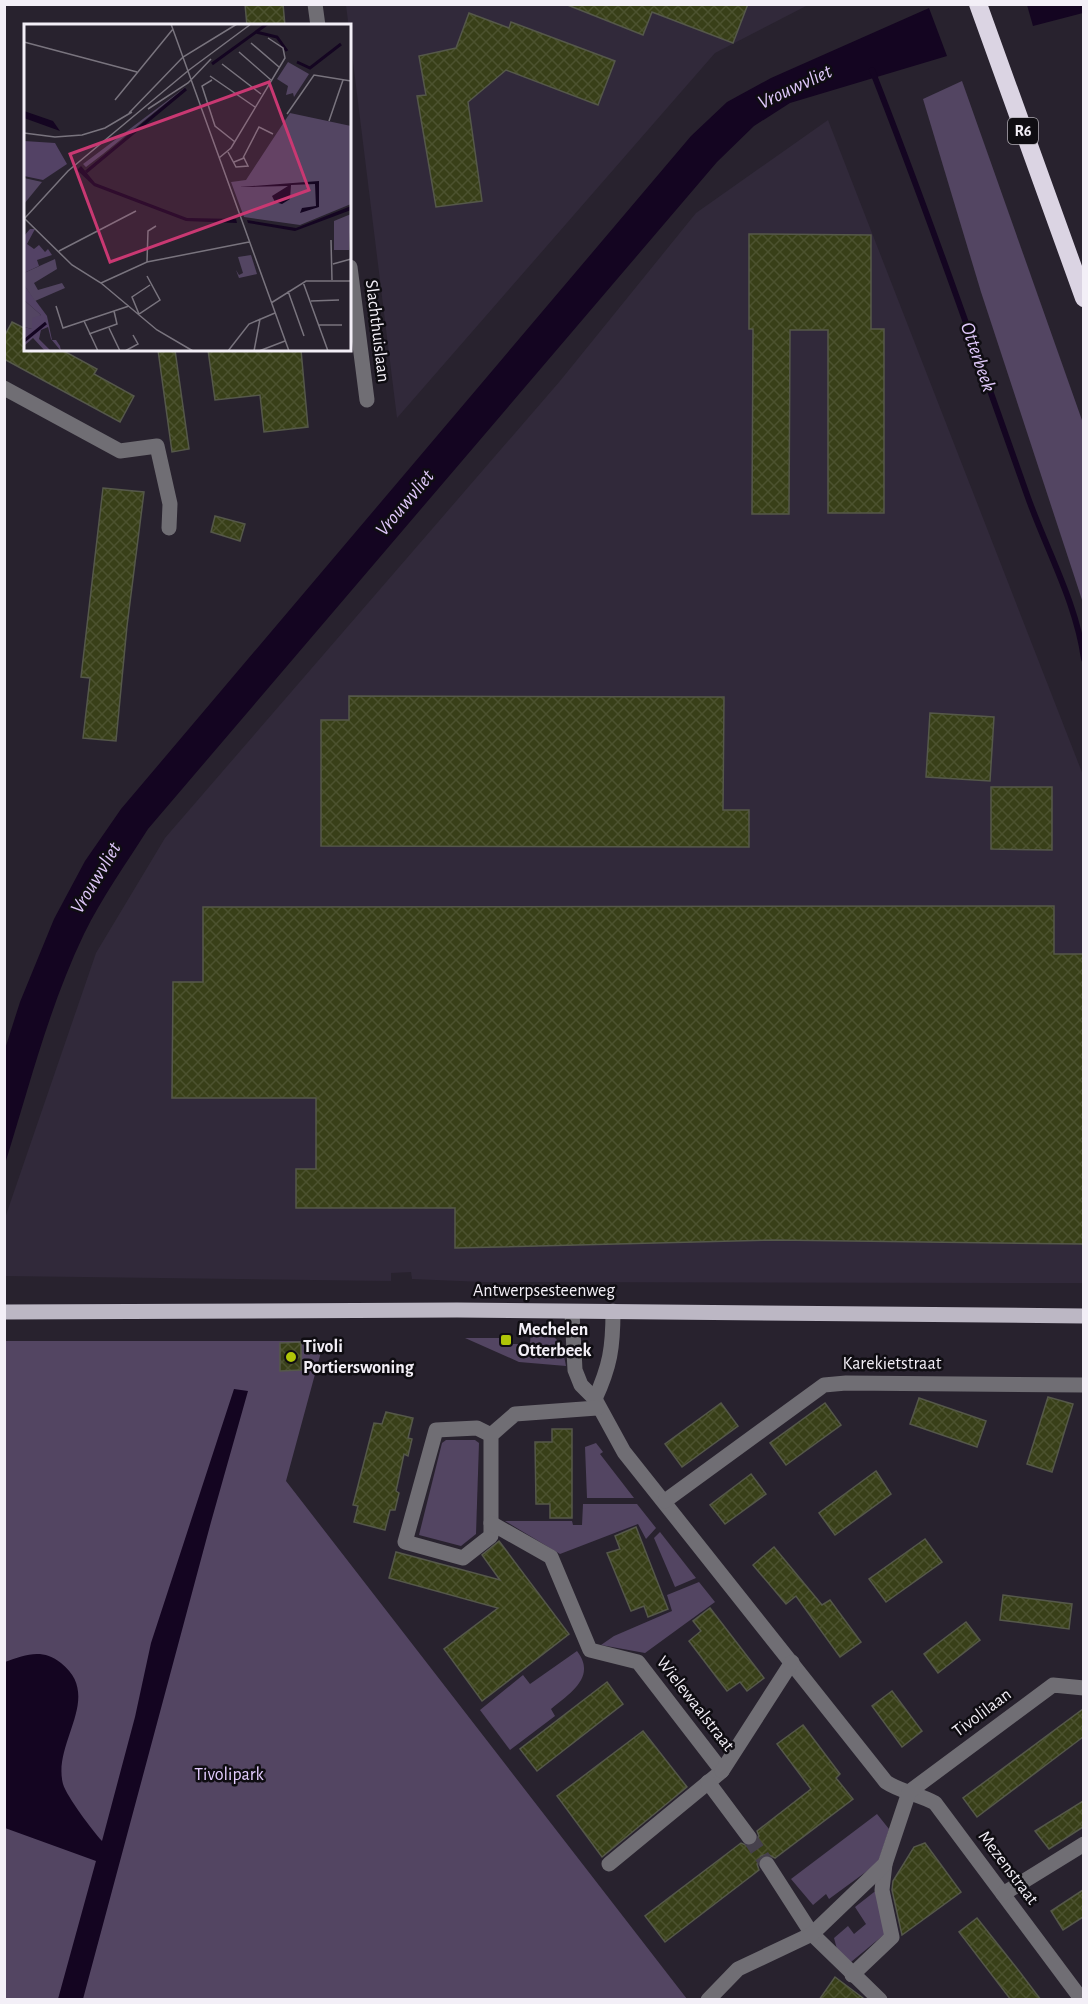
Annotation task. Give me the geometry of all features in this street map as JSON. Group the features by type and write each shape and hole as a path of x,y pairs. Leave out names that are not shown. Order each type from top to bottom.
{"highway":[{"name":"R6","path":"978,4 1083,298"}],"main road":[{"name":"Antwerpsesteenweg","path":"4,1312 613,1311 1083,1316"}],"street":[{"path":"315,4 318,24"},
{"name":"Slachthuislaan","path":"351,275 367,400"},
{"path":"4,388 120,451 157,446 170,504 169,528"},
{"path":"596,1404 608,1369 613,1340 613,1311"},
{"path":"572,1312 574,1370 581,1385 596,1404 624,1452 792,1662"},
{"name":"Karekietstraat","path":"665,1501 824,1385 840,1383 1083,1385"},
{"path":"491,1435 477,1428 436,1430 405,1542 463,1558 491,1536 491,1435 515,1414 596,1404"},
{"name":"Wielewaalstraat","path":"491,1523 551,1557 590,1650 638,1662 722,1771"},
{"name":"Wielewaalstraat","path":"609,1864 722,1771 792,1662"},
{"name":"Mezenstraat","path":"792,1662 886,1782 897,1790 909,1792 935,1803 1082,2000"},
{"name":"Tivolilaan","path":"909,1792 1053,1685 1083,1688"},
{"path":"708,1782 749,1837"},
{"path":"852,1975 892,1937 882,1890 885,1864 909,1792"},
{"path":"1003,1894 1083,1844"},
{"path":"767,1864 812,1934 880,2000"},
{"path":"708,2000 738,1969 812,1934 885,1864"}],"shaded area":[{"path":"346,5 808,5 715,53 397,418 351,45 351,24 348,24"},
{"path":"828,120 1083,775 1083,1283 483,1282 412,1279 411,1272 391,1273 391,1281 5,1276 5,1218 96,953 165,838 560,381 696,213"}],"green space":[{"path":"962,81 1083,423 1083,603 981,292 923,99"},
{"path":"531,1329 540,1330 556,1339 560,1344 566,1366 519,1362 465,1338 504,1338 505,1344 530,1344"},
{"name":"Tivolipark","path":"5,1341 324,1341 286,1481 687,1999 5,2000"},
{"path":"446,1440 475,1440 479,1443 476,1534 461,1546 419,1535 442,1443"},
{"path":"596,1443 603,1452 600,1454 634,1498 587,1498 585,1447"},
{"path":"583,1504 637,1504 656,1528 646,1539 638,1524 560,1554 505,1521 572,1521 573,1525 582,1525"},
{"path":"660,1532 696,1578 675,1587 654,1538"},
{"path":"699,1582 715,1602 645,1653 601,1645 614,1636 672,1611 667,1595"},
{"path":"577,1651 584,1669 579,1684 551,1709 555,1716 510,1750 480,1710 523,1675 530,1684"},
{"path":"877,1814 889,1829 878,1863 829,1899 826,1894 813,1905 791,1879"},
{"path":"878,1889 886,1933 851,1962 838,1953 834,1938 848,1926 854,1934 866,1924 855,1907"}],"water":[{"path":"1027,5 1083,5 1083,13 1033,26"},
{"name":"Vrouwvliet","path":"929,8 947,56 790,103 754,126 717,162 148,829 98,907 60,990 5,1164 5,1049 20,1002 54,919 85,861 121,809 691,136 727,102 771,78"},
{"path":"234,1389 248,1391 83,1999 58,1999 96,1861 5,1828 5,1662 26,1655 40,1654 54,1658 73,1676 78,1690 78,1705 64,1752 63,1784 74,1805 102,1841 135,1717 151,1643"}],"building":[{"path":"245,4 283,4 285,24 247,24"},
{"path":"565,4 748,4 733,43 652,12 643,35"},
{"path":"469,13 509,28 511,22 615,61 598,105 506,70 468,102 482,201 436,207 417,96 426,95 419,56 456,48"},
{"path":"749,234 871,235 871,329 884,329 884,513 828,513 828,330 790,330 789,514 752,514 753,329 749,329"},
{"path":"12,322 24,328 24,351 64,351 97,369 94,374 134,396 120,422 4,359 4,337"},
{"path":"158,351 175,351 189,449 172,452"},
{"path":"208,351 301,351 308,427 264,432 260,395 215,400"},
{"path":"103,488 144,492 127,626 116,741 83,738 90,678 81,677"},
{"path":"215,516 245,524 240,541 211,532"},
{"path":"349,696 724,697 723,810 749,810 749,847 321,846 321,720 349,720"},
{"path":"930,713 994,717 990,781 926,777"},
{"path":"991,787 1052,787 1052,850 991,849"},
{"path":"1054,906 1054,954 1083,954 1083,1244 776,1240 455,1248 455,1208 296,1208 296,1169 316,1169 316,1098 172,1098 173,982 203,982 203,907"},
{"name":"Tivoli Portierswoning","path":"301,1342 301,1370 280,1371 280,1343"},
{"path":"1048,1397 1073,1404 1052,1472 1027,1464"},
{"path":"919,1398 986,1421 977,1447 910,1424"},
{"path":"721,1403 738,1426 682,1467 665,1444"},
{"path":"825,1403 841,1425 786,1465 770,1443"},
{"path":"386,1412 413,1418 408,1438 412,1439 408,1456 404,1454 396,1491 399,1493 395,1510 390,1510 385,1530 354,1522 358,1506 353,1505 374,1423 382,1424"},
{"path":"552,1429 572,1429 572,1518 550,1518 550,1504 536,1504 535,1442 552,1442"},
{"path":"876,1471 891,1494 835,1535 819,1513"},
{"path":"751,1474 766,1494 725,1524 710,1505"},
{"path":"636,1527 668,1609 648,1617 644,1606 631,1611 607,1553 620,1549 615,1536"},
{"path":"925,1539 942,1562 886,1602 869,1579"},
{"path":"499,1541 569,1634 482,1701 444,1649 498,1608 389,1578 396,1552 500,1580 482,1555"},
{"path":"774,1547 822,1605 830,1600 861,1642 840,1657 796,1596 786,1604 753,1565"},
{"path":"1003,1595 1072,1604 1069,1629 1000,1620"},
{"path":"710,1608 764,1678 747,1691 740,1682 727,1691 689,1641 701,1631 693,1621"},
{"path":"966,1622 980,1640 938,1673 924,1654"},
{"path":"607,1682 623,1704 537,1771 520,1749"},
{"path":"892,1691 922,1731 902,1747 872,1706"},
{"path":"1083,1709 1083,1737 977,1817 963,1798"},
{"path":"803,1725 840,1774 836,1778 853,1799 775,1858 767,1854 761,1856 757,1864 759,1870 665,1942 645,1916 741,1843 750,1847 755,1844 759,1836 757,1831 811,1789 777,1744"},
{"path":"643,1731 687,1787 602,1857 557,1796"},
{"path":"1083,1801 1083,1827 1049,1849 1035,1831"},
{"path":"925,1843 961,1892 902,1935 892,1890 893,1881 914,1847"},
{"path":"1083,1890 1083,1917 1063,1930 1051,1911"},
{"path":"977,1918 1041,2000 1011,2000 959,1932"},
{"path":"835,1977 863,1998 865,2000 819,2000"}],"waterway":[{"name":"Otterbeek","path":"872,70 932,228 1034,513 1067,595 1084,659"}],"tunnel":[{"path":"749,1837 767,1864"}],"place":[{"name":"Mechelen Otterbeek","path":"506,1340"},
{"name":"Tivoli Portierswoning","path":"291,1357"}]}
